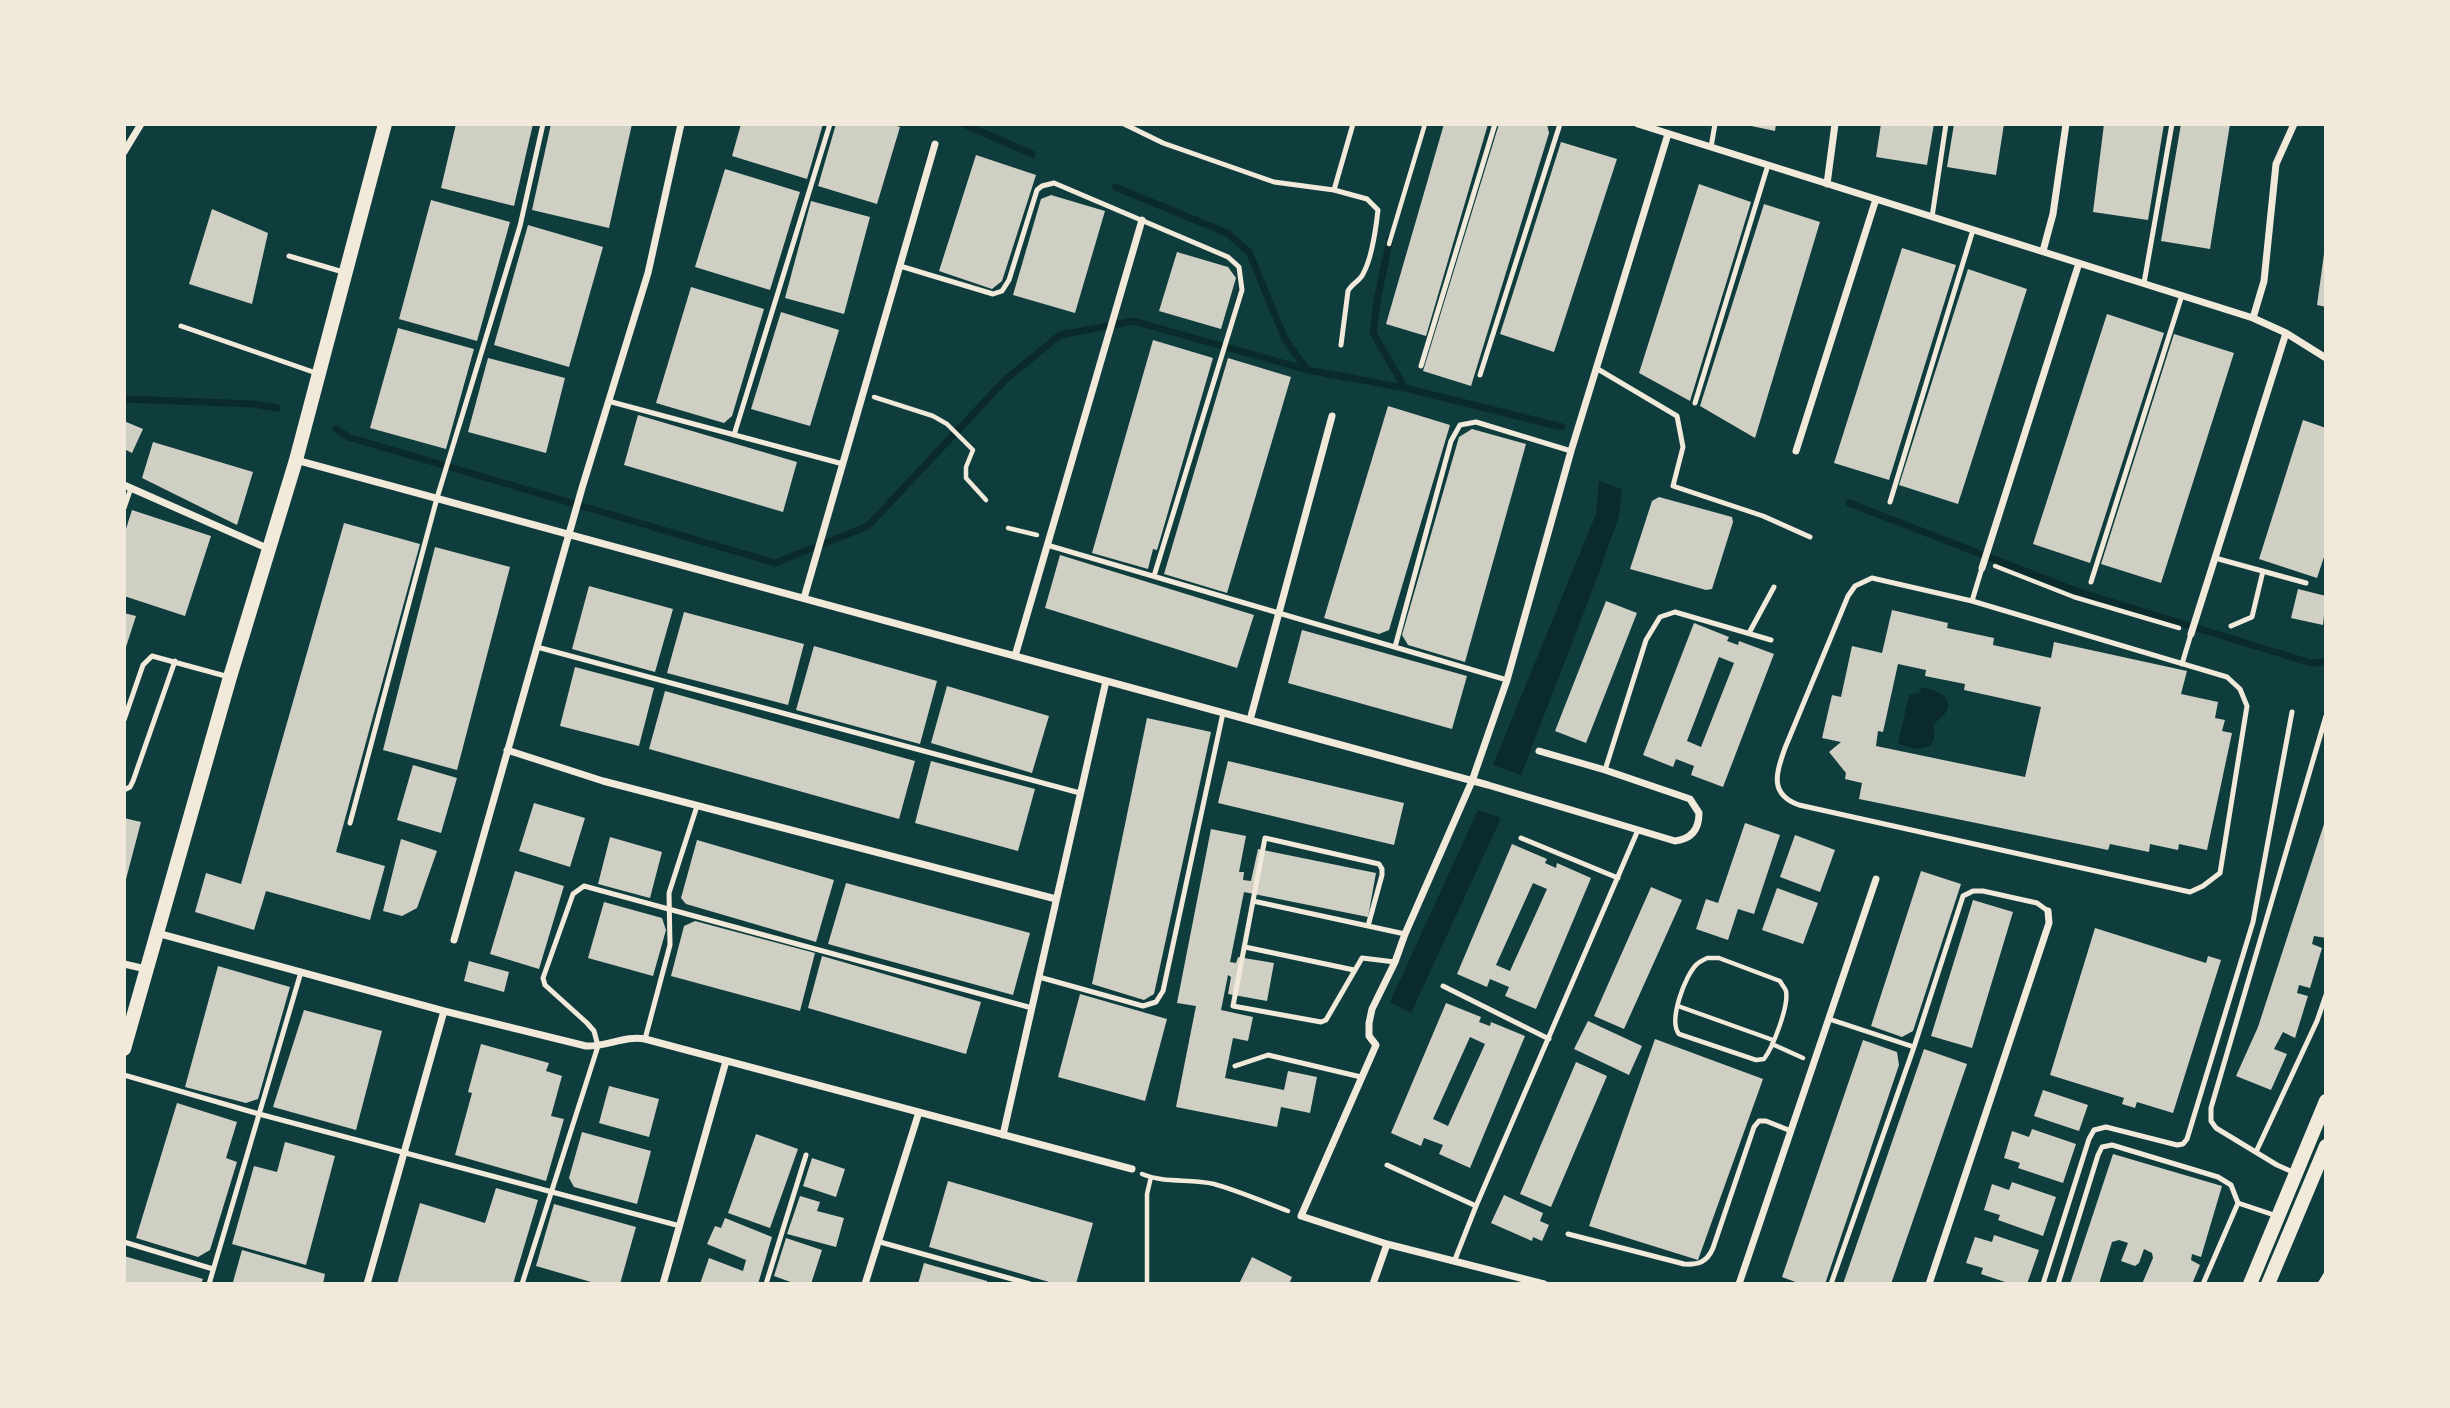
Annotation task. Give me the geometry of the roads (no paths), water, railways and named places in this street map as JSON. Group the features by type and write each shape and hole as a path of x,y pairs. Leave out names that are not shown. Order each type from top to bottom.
{"main road":[{"path":"124,1049 230,677 296,460 385,124"},
{"path":"2250,1284 2326,1101"},
{"path":"2269,1284 2326,1146"}],"street":[{"path":"124,152 141,124"},
{"path":"454,940 582,488 648,273 681,124"},
{"path":"1638,124 2253,318 2286,333 2326,358"},
{"path":"1827,184 1835,124"},
{"path":"2043,251 2053,214 2066,124"},
{"path":"2253,318 2264,281 2276,164 2294,124"},
{"path":"1544,1284 1387,1244 1301,1216 1376,1045 1370,1036 1372,1009 1395,962 1472,781 1507,680 1571,451 1668,134"},
{"path":"804,598 935,144"},
{"path":"1796,451 1876,199"},
{"path":"1015,656 1142,220"},
{"path":"1982,568 2078,263"},
{"path":"2191,635 2286,333"},
{"path":"1250,720 1332,416"},
{"path":"296,460 570,530 804,598 1488,785 1675,841 1692,835 1696,829 1699,813 1690,799 1539,751"},
{"path":"128,487 269,550"},
{"path":"1003,1135 1106,681"},
{"path":"507,750 697,806 1056,900"},
{"path":"1740,1284 1876,879"},
{"path":"1929,1284 2049,923 2048,911"},
{"path":"157,933 444,1011 586,1046 637,1037 1132,1169"},
{"path":"124,964 146,969"},
{"path":"368,1284 444,1011"},
{"path":"663,1284 726,1061"},
{"path":"865,1284 919,1112"},
{"path":"1373,1284 1387,1244"}],"lane":[{"path":"350,823 437,498 520,226 543,124"},
{"path":"734,435 830,124"},
{"path":"1124,124 1163,143 1274,182 1334,190 1367,199 1378,210 1376,232 1363,275 1351,285 1349,291 1341,345"},
{"path":"1334,190 1353,124"},
{"path":"1421,366 1495,124"},
{"path":"1480,375 1560,124"},
{"path":"1711,147 1715,124"},
{"path":"1932,217 1946,124"},
{"path":"2144,283 2172,124"},
{"path":"1695,403 1768,165"},
{"path":"900,266 993,294 1002,291 1009,280 1037,190 1054,183 1228,257 1239,267 1242,290 1154,576"},
{"path":"1890,502 1973,230"},
{"path":"289,256 346,272"},
{"path":"2091,582 2182,295"},
{"path":"181,326 319,374"},
{"path":"1596,368 1677,416 1683,447 1673,486 1763,516 1810,537"},
{"path":"608,401 843,464"},
{"path":"1395,647 1451,441 1460,425 1476,422 1571,451"},
{"path":"124,508 128,487"},
{"path":"1049,541 1154,576 1507,680"},
{"path":"2215,558 2306,583"},
{"path":"1972,601 1982,568"},
{"path":"2231,626 2252,617 2263,571"},
{"path":"1872,578 1972,601 2182,664 2227,677 2240,688 2247,706 2220,873 2190,892 1799,805 1786,800 1777,787 1778,766 1848,596 1855,586 1872,578"},
{"path":"1749,633 1774,587"},
{"path":"1605,770 1646,640 1660,617 1675,612 1771,640"},
{"path":"2182,664 2191,635"},
{"path":"537,647 1080,793"},
{"path":"124,720 147,659 152,656 175,660 230,677"},
{"path":"124,790 134,782 175,660"},
{"path":"2043,1284 2089,1139 2095,1130 2106,1128 2177,1145 2183,1144 2187,1139 2253,922 2292,712"},
{"path":"1039,977 1143,1006 1156,1002 1163,991 1223,713"},
{"path":"2295,1172 2216,1128 2211,1121 2211,1108 2326,716"},
{"path":"645,1039 670,945 669,893 697,806"},
{"path":"1454,1262 1638,830"},
{"path":"1368,926 1382,875 1379,864 1265,838 1233,1006 1321,1023 1362,958 1395,962"},
{"path":"1521,838 1618,878"},
{"path":"522,1284 598,1046 594,1031 545,985 543,978 573,894 584,887 1032,1008"},
{"path":"1830,1284 1914,1048 1963,895 1983,891 2037,903 2048,911"},
{"path":"1253,901 1405,934"},
{"path":"1245,947 1354,970"},
{"path":"209,1284 301,972"},
{"path":"1443,986 1549,1039"},
{"path":"2256,1152 2317,1021 2326,995"},
{"path":"1829,1019 1914,1048"},
{"path":"1236,1066 1268,1055 1361,1077"},
{"path":"124,1075 259,1114 680,1226"},
{"path":"1568,1234 1684,1265 1703,1262 1713,1248 1754,1127 1759,1121 1766,1121 1791,1132"},
{"path":"2058,1284 2102,1147 2112,1145 2218,1177 2231,1185 2238,1203 2203,1284"},
{"path":"766,1284 806,1155"},
{"path":"1387,1166 1476,1206"},
{"path":"2238,1203 2277,1216"},
{"path":"124,1242 213,1269"},
{"path":"880,1242 1030,1284"},
{"path":"2320,1284 2326,1274"},
{"path":"1002,1284 1004,1276"}],"water":[{"path":"1599,481 1622,489 1619,516 1521,775 1493,765 1596,514"},
{"path":"1922,687 1942,694 1948,701 1948,706 1945,714 1934,725 1934,740 1930,746 1916,749 1898,744 1909,695 1919,693"},
{"path":"1478,810 1501,818 1411,1013 1390,1002"}],"waterway":[{"path":"964,124 1032,154"},
{"path":"1115,187 1227,233 1249,252 1285,339 1307,370"},
{"path":"1390,239 1373,333 1405,388"},
{"path":"336,429 348,437 775,563 868,526 1005,380 1060,335 1133,321 1308,370 1405,388 1562,427"},
{"path":"124,399 254,404 277,408"},
{"path":"1849,503 2079,592 2311,663 2326,662"}]}
